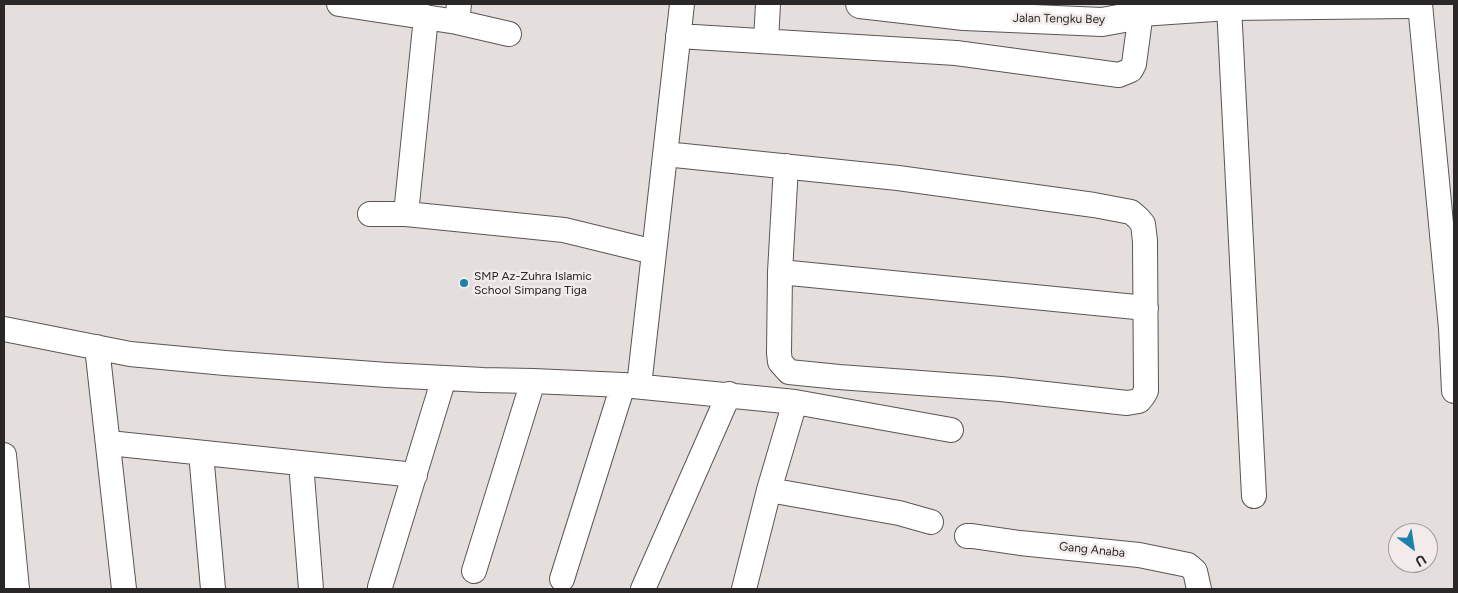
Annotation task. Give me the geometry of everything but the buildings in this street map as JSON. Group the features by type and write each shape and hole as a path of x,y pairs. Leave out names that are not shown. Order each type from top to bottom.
{"main road":[{"name":"Jalan Tengku Bey","path":"860,4 964,16 1102,22 1124,18 1142,8 1408,4"}],"street":[{"path":"340,4 426,17 458,13 509,34"},
{"path":"562,580 631,385 654,252 682,4"},
{"path":"766,42 768,4"},
{"path":"1420,4 1451,328 1454,391"},
{"path":"1229,6 1254,496"},
{"path":"678,36 956,53 1119,75 1131,70 1134,64 1142,8"},
{"path":"406,214 426,17"},
{"path":"665,154 786,166 908,179 1094,205 1131,212 1142,224 1145,241 1146,391 1138,401 1127,403 1001,389 788,372 780,362 779,353 780,272 786,166"},
{"path":"370,214 406,214 564,230 654,252"},
{"path":"780,272 1146,308"},
{"path":"4,328 130,354 225,363 444,378 631,385 729,394 796,402 951,430"},
{"path":"97,347 124,589"},
{"path":"380,587 444,378"},
{"path":"474,571 533,381"},
{"path":"644,589 729,394"},
{"path":"744,589 769,490 796,402"},
{"path":"109,443 415,475"},
{"path":"201,453 213,589"},
{"path":"4,454 17,589"},
{"path":"301,463 311,589"},
{"path":"769,490 900,513 931,522"},
{"name":"Gang Anaba","path":"967,536 1139,555 1188,565 1195,571 1199,589"}],"place":[{"name":"SMP Az-Zuhra Islamic School Simpang Tiga","path":"464,283"}]}
